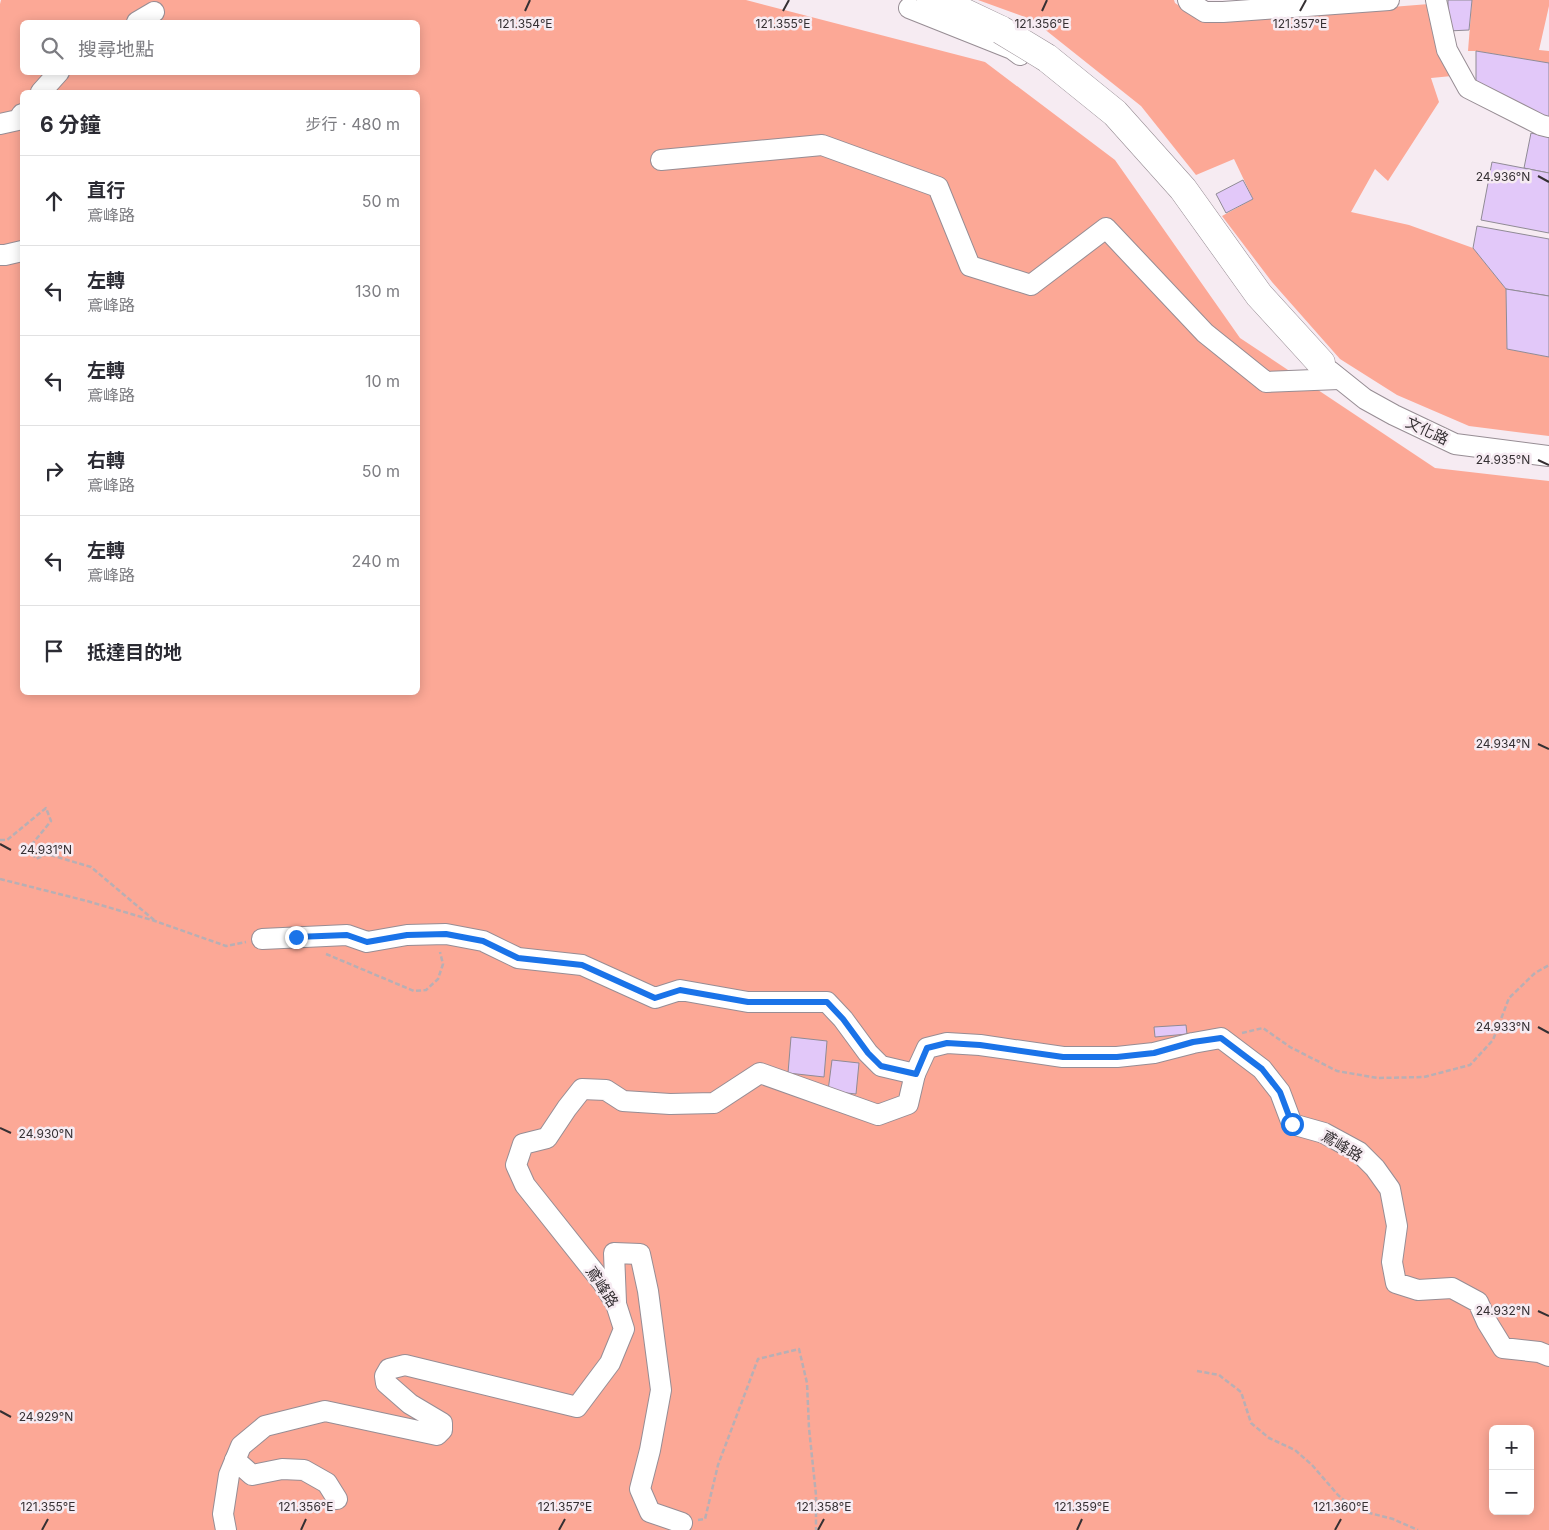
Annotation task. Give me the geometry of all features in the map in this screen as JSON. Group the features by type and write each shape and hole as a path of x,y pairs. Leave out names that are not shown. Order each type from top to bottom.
{"highway":[{"path":"920,4 961,10 1006,39 1040,49 1114,113 1176,182 1260,295 1331,372"}],"street":[{"path":"1188,0 1205,12 1389,0"},
{"path":"1436,0 1447,50 1468,88 1541,125 1549,127"},
{"path":"140,20 154,12"},
{"name":"文化路","path":"1006,39 1104,119 1179,200 1261,315 1290,346 1313,365 1331,372 1365,398 1394,416 1455,444 1549,456"},
{"path":"43,90 56,75"},
{"path":"0,124 18,120 20,117"},
{"path":"661,160 822,145 938,187 970,266 1031,286 1106,228 1205,333 1266,382 1331,372"},
{"path":"0,255 20,251"},
{"path":"262,939 347,935 367,942 414,935 446,934 483,941 518,958 582,965 655,998 680,990 748,1002 827,1002 843,1019 868,1053 881,1066 916,1074"},
{"name":"鳶峰路","path":"226,1530 223,1514 229,1475 241,1446 265,1426 325,1411 437,1434 442,1430 442,1423 410,1404 386,1383 385,1376 389,1369 405,1366 578,1407 610,1363 624,1329 616,1304 603,1283 525,1185 516,1165 524,1144 547,1138 582,1089 606,1090 623,1101 670,1104 714,1103 760,1073 878,1114 908,1104 916,1074 927,1048 947,1043 980,1045 1063,1057 1117,1057 1154,1053 1193,1042 1221,1038 1262,1069 1280,1092 1292,1124 1324,1133 1359,1152 1375,1168 1390,1189 1397,1226 1392,1262 1396,1283 1418,1290 1452,1288 1478,1302 1487,1322 1503,1348 1539,1352 1549,1356"},
{"path":"616,1304 614,1253 640,1254 648,1292 661,1390 650,1450 640,1489 650,1512 682,1523"},
{"path":"235,1460 252,1475 282,1470 304,1470 327,1483 337,1499"}],"path":[{"path":"0,840 7,840 46,808 51,821 29,848 36,859 47,854 91,867 155,921"},
{"path":"0,879 87,901 155,921 226,946 262,939"},
{"path":"296,937 327,955 414,992 426,990 438,978 443,964 440,951 414,935"},
{"path":"1221,1038 1263,1028 1290,1047 1337,1072 1378,1078 1424,1078 1470,1065 1494,1040 1508,998 1535,973 1549,965"},
{"path":"682,1523 705,1519 718,1465 758,1359 799,1349 807,1383 809,1428 816,1495 816,1530"},
{"path":"1197,1371 1219,1374 1241,1392 1251,1423 1269,1438 1296,1450 1338,1495 1354,1509 1393,1519 1418,1530"}],"shaded area":[{"path":"1,0 746,0 985,62 1115,160 1240,338 1435,468 1549,481 1549,1530 0,1530"},
{"path":"978,0 1174,0 1175,3 1204,22 1429,4 1452,76 1431,78 1439,102 1388,181 1375,169 1351,212 1409,225 1473,248 1506,289 1507,349 1549,357 1549,436 1469,426 1397,395 1340,359 1272,282 1222,216 1253,199 1234,159 1196,175 1141,106 1033,20"},
{"path":"1472,0 1549,0 1539,50 1549,51 1549,63 1468,51"}],"building":[{"path":"1448,0 1472,0 1469,30 1448,31"},
{"path":"1476,51 1549,63 1549,118 1476,82"},
{"path":"1531,133 1549,137 1549,173 1524,168"},
{"path":"1492,162 1549,173 1549,233 1481,220"},
{"path":"1243,180 1253,199 1226,213 1216,194"},
{"path":"1477,226 1549,239 1549,296 1506,289 1473,248"},
{"path":"1506,289 1549,296 1549,357 1507,349"},
{"path":"1186,1025 1187,1034 1155,1037 1154,1027"},
{"path":"791,1037 827,1041 824,1077 788,1073"},
{"path":"832,1060 859,1063 856,1094 828,1091"}],"route":[{"path":"296,937 347,935 367,942 407,935 446,934 483,941 518,958 582,965 655,998 680,990 748,1002 827,1002 843,1019 868,1053 881,1066 916,1074 927,1048 947,1043 980,1045 1063,1057 1117,1057 1154,1053 1193,1042 1221,1038 1262,1069 1280,1092 1292,1124"}]}
